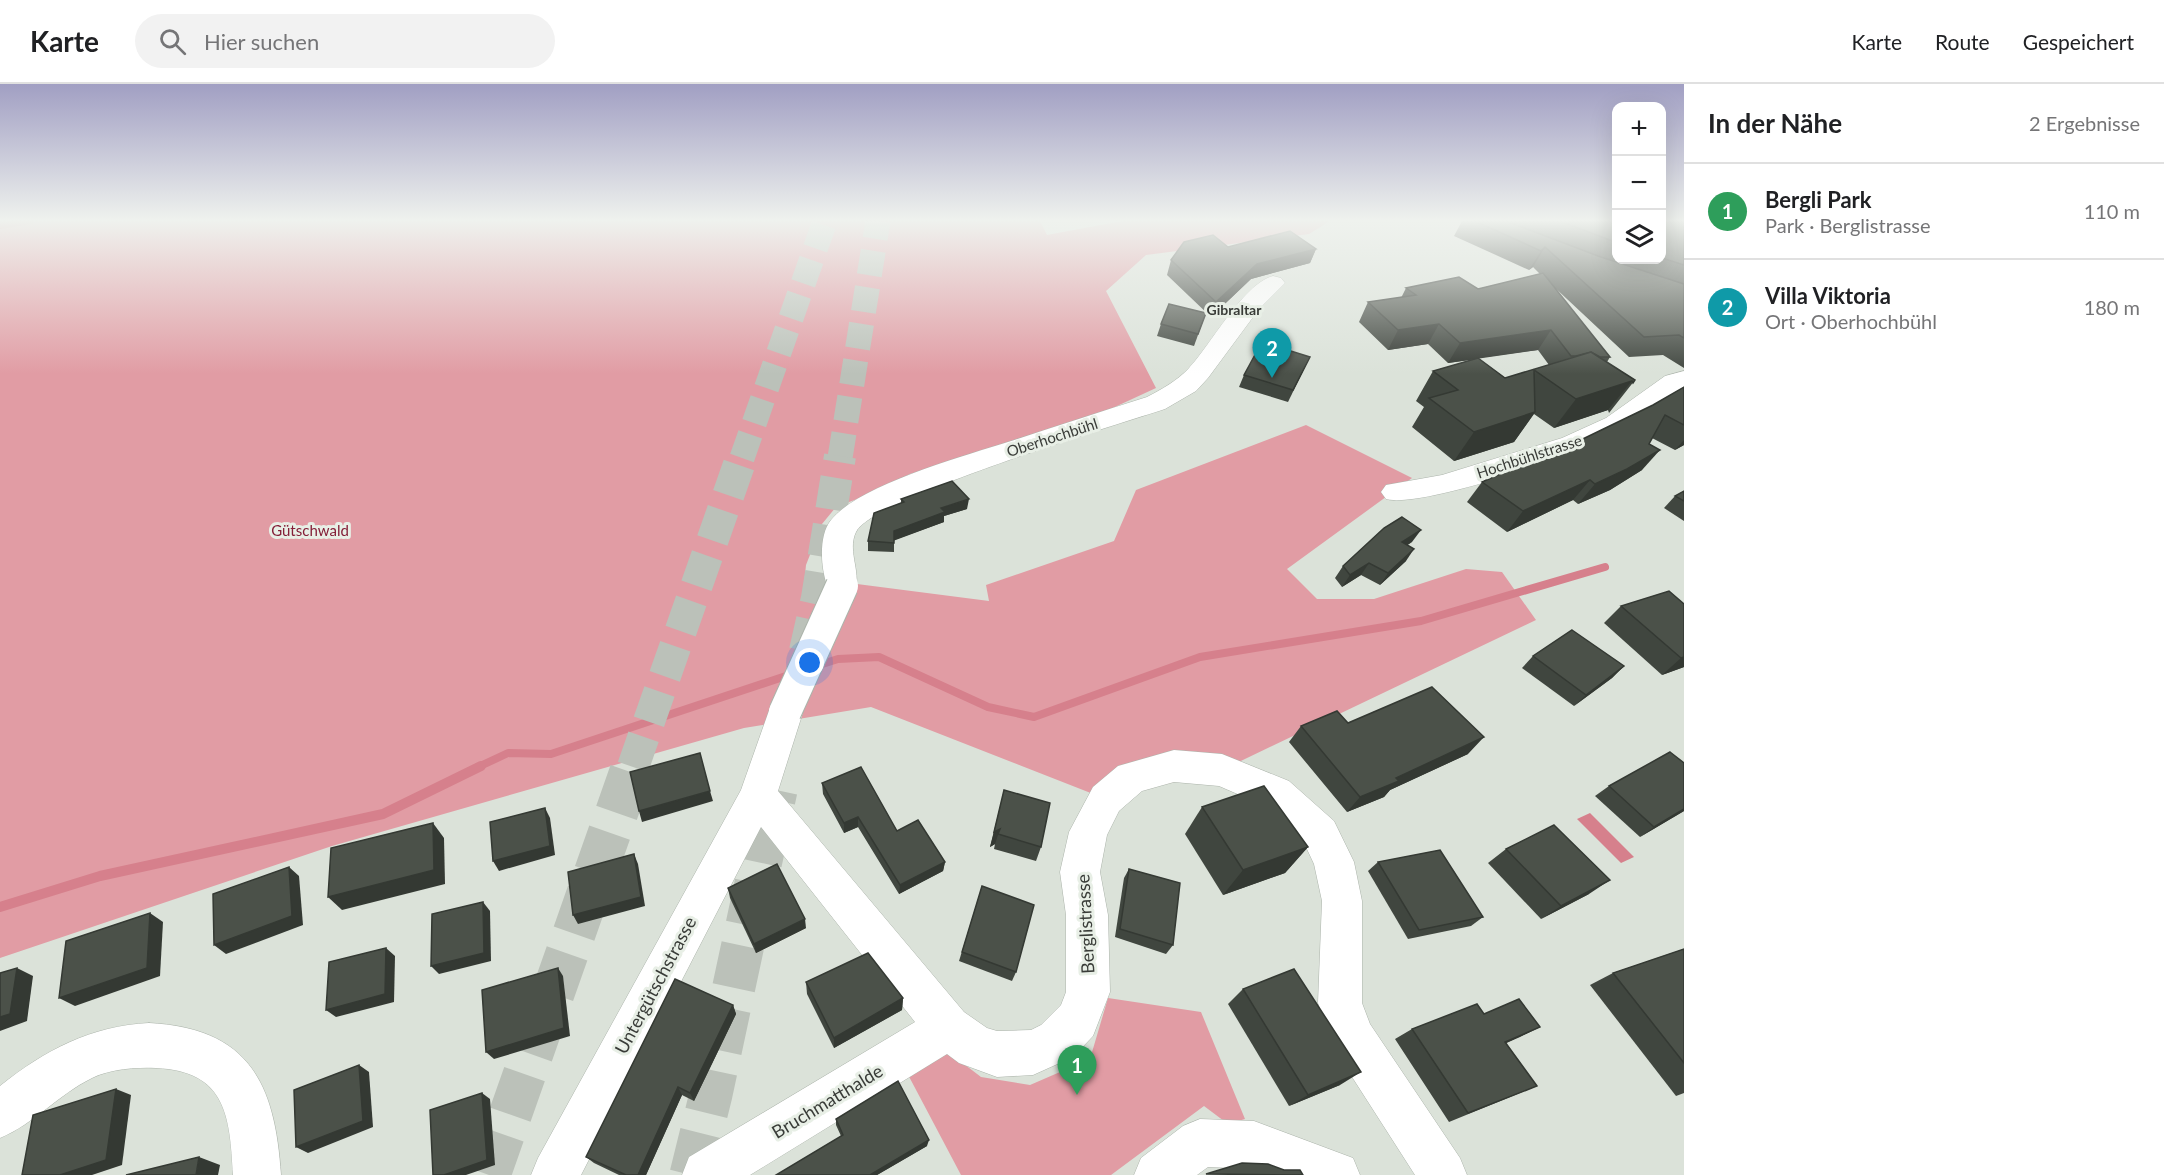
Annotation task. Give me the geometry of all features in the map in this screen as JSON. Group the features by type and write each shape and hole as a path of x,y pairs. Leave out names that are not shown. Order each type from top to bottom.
{"street":[{"name":"Oberhochbühl","path":"758,795 785,712 841,580 837,555 841,528 859,510 937,475 1163,399 1186,385 1198,373 1251,304 1273,283"},
{"name":"Hochbühlstrasse","path":"1396,492 1444,483 1572,444 1616,424 1674,382 1684,379"},
{"name":"Berglistrasse","path":"758,795 948,1028 975,1047 997,1054 1033,1052 1058,1041 1077,1020 1088,992 1087,915 1080,872 1088,832 1106,799 1131,778 1174,766 1222,770 1276,793 1320,834 1334,862 1342,901 1340,1003 1354,1039 1443,1175"},
{"name":"Untergütschstrasse","path":"555,1175 758,795"},
{"name":"Bruchmatthalde","path":"706,1174 948,1028"},
{"path":"0,1115 44,1080 91,1055 128,1046 163,1044 198,1051 227,1070 242,1092 252,1119 257,1143 257,1175"},
{"path":"1158,1175 1200,1143 1254,1145 1336,1175"}],"green space":[{"name":"Gütschwald","path":"0,272 1127,272 1106,291 1156,388 1039,442 1003,445 910,474 836,507 822,524 806,565 804,585 831,590 857,584 989,601 986,585 1114,541 1136,490 1306,425 1412,478 1287,569 1317,599 1374,599 1466,569 1502,572 1536,620 1222,770 1106,799 871,707 744,728 332,846 0,958"},
{"path":"1108,998 1201,1012 1245,1119 1228,1124 1204,1106 1111,1175 961,1175 905,1069 943,1048 981,1077 1030,1085 1090,1059"}],"shaded area":[{"path":"1590,813 1634,857 1621,863 1577,819"}],"building":[{"path":"1184,272 1248,272 1216,302"},
{"path":"1572,272 1647,272 1684,284 1684,338 1679,335 1644,337"},
{"path":"1543,273 1610,357 1600,357 1591,352 1571,356 1551,330 1460,343 1439,324 1398,330 1368,302 1416,295 1406,288 1459,277 1478,289"},
{"path":"1169,304 1206,313 1198,334 1161,324"},
{"path":"1262,342 1310,357 1293,390 1244,375"},
{"path":"1591,352 1635,380 1633,383 1632,381 1576,399 1534,370 1535,412 1474,432 1429,398 1458,390 1433,371 1478,358 1505,378"},
{"path":"1684,387 1684,425 1665,415 1649,444 1660,450 1627,469 1595,484 1590,480 1523,511 1482,482 1529,461 1529,465 1653,405"},
{"path":"952,481 969,499 941,508 945,512 894,531 894,543 868,541 874,513 904,502 901,499"},
{"path":"1684,491 1684,501 1675,496"},
{"path":"1402,517 1421,530 1402,542 1414,549 1388,573 1369,563 1350,575 1343,566 1384,528"},
{"path":"1669,591 1684,604 1684,657 1681,658 1621,606"},
{"path":"1572,630 1624,666 1586,695 1533,656"},
{"path":"1432,687 1484,737 1396,778 1399,781 1360,797 1301,726 1337,711 1348,723"},
{"path":"1670,752 1684,763 1684,809 1654,827 1609,786"},
{"path":"700,753 710,791 639,811 630,772"},
{"path":"861,767 897,831 918,820 945,862 900,885 858,817 844,823 822,783"},
{"path":"1264,786 1308,847 1243,870 1202,807"},
{"path":"1004,790 1050,803 1041,847 998,834 1000,829 994,832"},
{"path":"545,808 550,846 493,861 490,822"},
{"path":"433,823 434,870 328,897 331,848"},
{"path":"1554,825 1610,880 1561,906 1506,849"},
{"path":"1440,850 1483,917 1419,930 1378,862"},
{"path":"634,854 641,897 573,915 568,872"},
{"path":"777,864 805,919 754,944 728,888"},
{"path":"289,867 292,916 214,945 213,894"},
{"path":"1129,869 1180,883 1173,945 1120,929"},
{"path":"982,886 1034,905 1016,972 962,952"},
{"path":"483,902 484,953 431,966 432,914"},
{"path":"150,913 147,968 59,998 66,941"},
{"path":"386,948 385,994 326,1010 329,962"},
{"path":"1684,949 1684,1063 1613,973"},
{"path":"868,953 903,998 834,1038 806,982"},
{"path":"17,968 10,1014 0,1017 0,973"},
{"path":"558,968 564,1028 486,1052 482,990"},
{"path":"1294,969 1361,1072 1308,1095 1243,989"},
{"path":"675,979 733,1005 690,1093 678,1087 638,1175 626,1175 586,1157"},
{"path":"1519,999 1540,1027 1505,1042 1537,1086 1468,1113 1412,1029 1477,1004 1484,1014"},
{"path":"359,1065 363,1121 296,1147 294,1090"},
{"path":"898,1081 929,1140 870,1175 776,1175 843,1135 836,1119"},
{"path":"116,1089 106,1160 60,1175 22,1175 33,1115"},
{"path":"482,1093 487,1160 444,1175 433,1175 430,1110"},
{"path":"199,1157 196,1175 126,1175"},
{"path":"1242,1163 1268,1164 1284,1170 1300,1170 1303,1175 1206,1174"}],"waterway":[{"path":"816,666 838,659 879,657 988,707 1034,717 1200,657 1421,621 1605,567"},
{"path":"478,767 508,753 551,754 792,674"},
{"path":"0,907 100,876 383,814 481,766"}],"tunnel":[{"path":"742,458 807,272"},
{"path":"840,458 870,272"},
{"path":"633,767 742,456"},
{"path":"805,651 817,598 840,456"},
{"path":"489,1175 633,766"},
{"path":"691,1175 711,1094 776,790"}],"place":[{"name":"Villa Viktoria","path":"1272,378"},
{"name":"Bergli Park","path":"1077,1095"}],"district":[{"name":"Gibraltar","path":"1234,309"}]}
